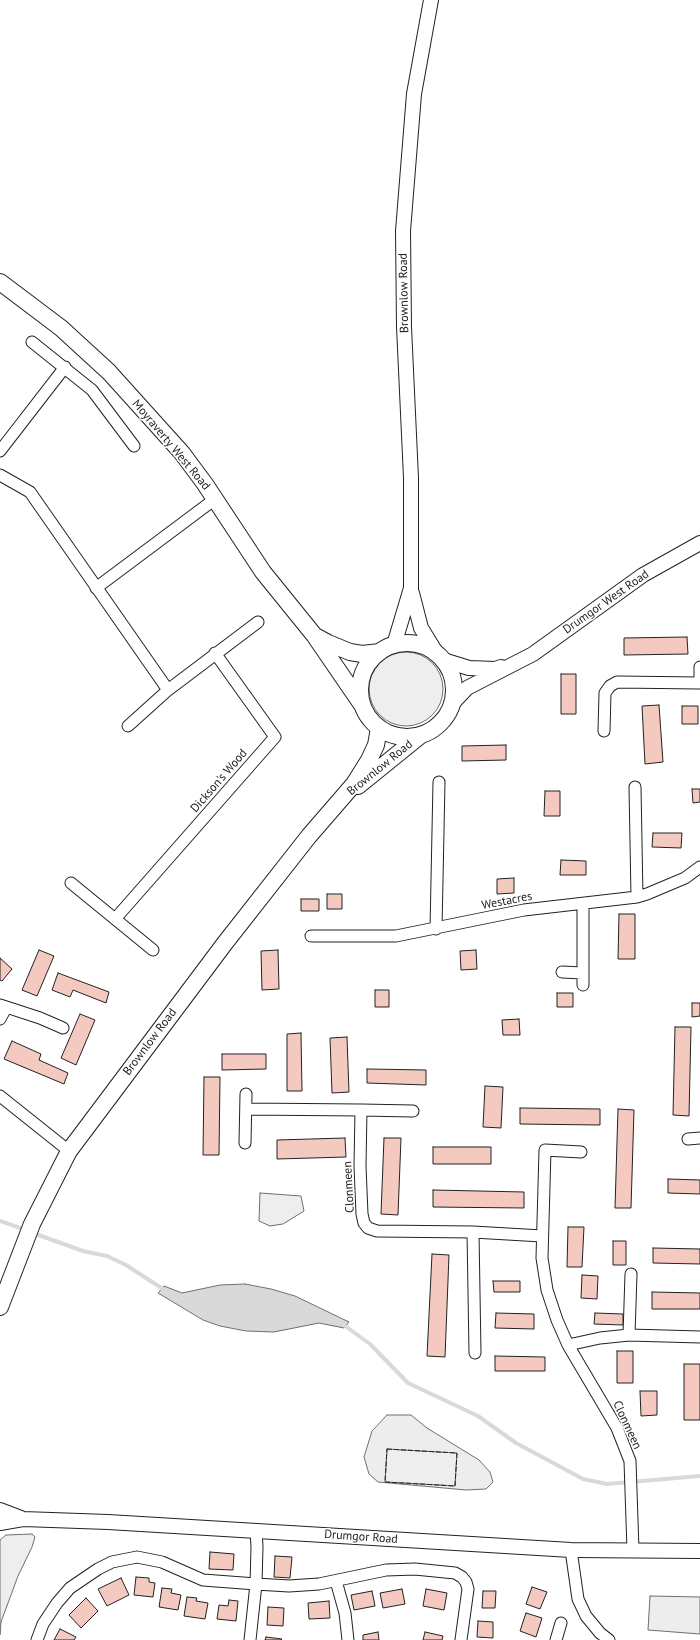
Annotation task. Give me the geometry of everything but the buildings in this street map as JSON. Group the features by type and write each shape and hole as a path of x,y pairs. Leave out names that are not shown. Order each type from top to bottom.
{"main road":[{"name":"Moyraverty West Road","path":"0,282 61,328 109,372 182,453 215,499 263,572 314,635 362,705"},
{"name":"Moyraverty West Road","path":"314,635 328,643 350,652 362,654 387,649"},
{"path":"405,643 417,644 427,648 440,657 449,670 453,682 454,694 451,705 444,719 434,729 421,735 406,737 392,735 379,728 369,718 362,705 360,690 362,676 369,662 387,649 405,643"},
{"name":"Brownlow Road","path":"0,1307 32,1224 69,1151 172,1012 304,842 354,784 370,760 376,745 379,728"},
{"name":"Brownlow Road","path":"340,801 421,735"}],"street":[{"name":"Brownlow Road","path":"431,0 414,94 403,231 404,327 411,478 411,588 421,628 440,657"},
{"path":"32,342 66,367 92,390 134,446"},
{"path":"0,451 66,367"},
{"path":"0,476 30,492 168,690"},
{"path":"96,588 215,499"},
{"name":"Drumgor West Road","path":"451,705 467,688 533,654 643,575 700,543"},
{"name":"Brownlow Road","path":"387,649 411,588"},
{"path":"128,726 168,690 258,622"},
{"name":"Dickson's Wood","path":"115,919 275,737 215,653"},
{"name":"Drumgor West Road","path":"440,657 469,668 495,669 514,663"},
{"path":"604,731 605,693 610,686 617,682 700,683 700,667"},
{"path":"436,929 439,782"},
{"path":"635,787 637,897"},
{"name":"Westacres","path":"311,936 396,936 524,910 637,897 685,878 700,867"},
{"path":"71,883 153,950"},
{"path":"583,904 583,985"},
{"path":"562,972 583,973"},
{"path":"0,1019 3,1007 40,1018 63,1028"},
{"path":"245,1143 246,1094"},
{"path":"0,1096 69,1151"},
{"path":"246,1109 413,1111"},
{"name":"Clonmeen","path":"361,1110 362,1214 368,1228 377,1231 473,1232 542,1236"},
{"path":"688,1139 700,1138"},
{"name":"Clonmeen","path":"581,1152 545,1150 542,1258 547,1290 568,1345 616,1428 630,1461 633,1550"},
{"path":"473,1232 475,1353"},
{"path":"629,1335 632,1274"},
{"path":"568,1345 600,1338 629,1335 700,1337"},
{"name":"Drumgor Road","path":"0,1510 23,1519"},
{"name":"Drumgor Road","path":"0,1523 23,1519 256,1530 571,1550 700,1551"},
{"path":"250,1640 256,1584 256,1530"},
{"path":"571,1550 578,1599 586,1616 600,1633 609,1640"},
{"path":"37,1640 43,1624 57,1603 70,1588 98,1569 125,1558 137,1557 150,1558 203,1580 289,1586 336,1581 386,1570 444,1572 462,1577 466,1582 468,1589 461,1640"},
{"path":"336,1581 345,1612 348,1640"},
{"path":"556,1640 561,1623"}],"shaded area":[{"path":"406,652 420,655 432,663 440,675 443,689 440,703 432,715 420,723 406,726 392,723 380,715 372,703 369,689 372,675 380,663 392,655"},
{"path":"260,1193 301,1196 304,1211 283,1224 270,1226 259,1221"},
{"path":"245,1284 271,1289 295,1296 349,1322 344,1328 319,1323 274,1332 246,1331 220,1326 203,1320 158,1293 164,1286 182,1293 220,1285"},
{"path":"387,1415 411,1415 427,1428 479,1460 490,1472 493,1482 486,1489 466,1490 378,1482 369,1474 364,1457 372,1431","holes":["387,1449 457,1453 455,1486 385,1482"]},
{"path":"387,1449 457,1453 455,1486 385,1482"},
{"path":"32,1534 35,1537 32,1547 18,1576 1,1622 0,1635 0,1540 6,1535"},
{"path":"650,1596 700,1597 700,1634 648,1630"}],"waterway":[{"path":"0,1221 26,1230"},
{"path":"33,1233 83,1251 107,1256 126,1265 166,1291"},
{"path":"341,1323 370,1344 408,1383 478,1416 516,1443 583,1479 607,1484 700,1476"}],"fence":[{"path":"387,1449 457,1453 455,1486 385,1482 387,1449"}]}
